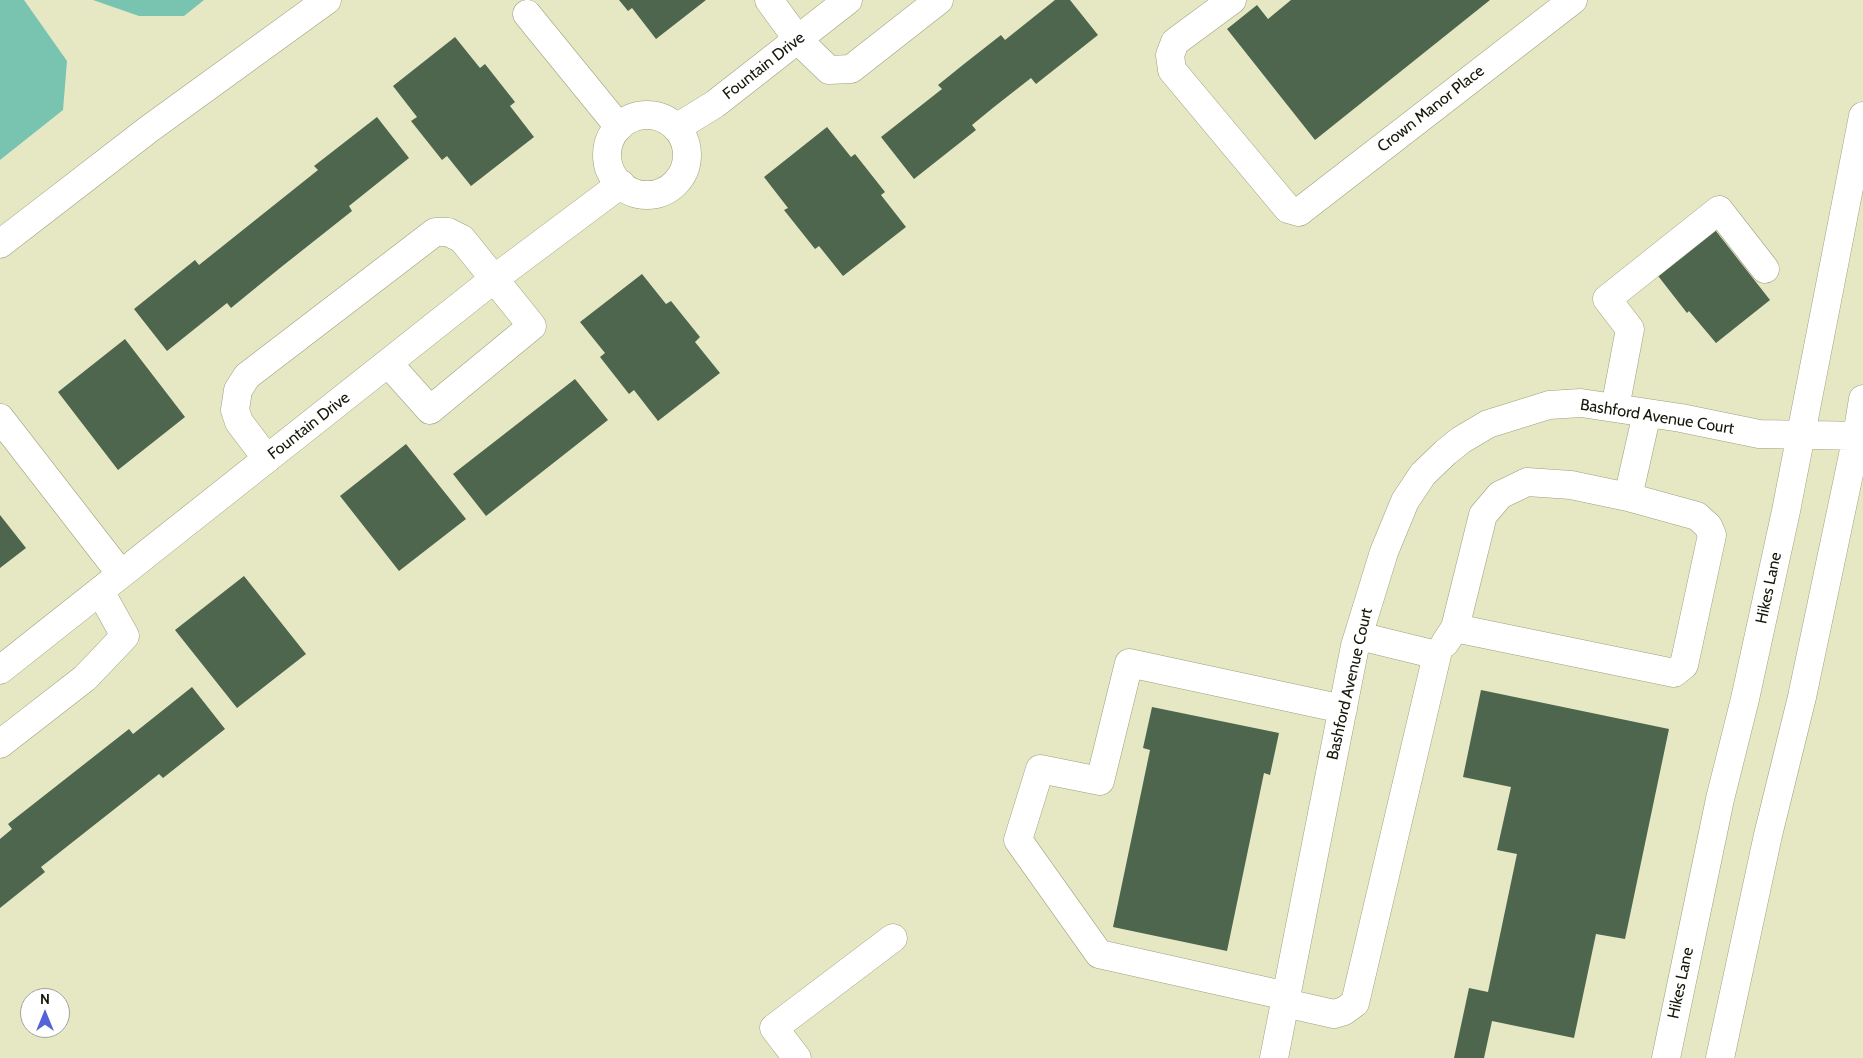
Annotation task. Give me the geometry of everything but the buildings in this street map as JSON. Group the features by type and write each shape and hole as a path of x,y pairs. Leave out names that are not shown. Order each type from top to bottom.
{"street":[{"path":"0,244 149,129 327,0"},
{"path":"769,0 798,40 829,70 851,69 939,0"},
{"name":"Fountain Drive","path":"676,128 715,104 848,0"},
{"name":"Crown Manor Place","path":"1232,0 1175,42 1170,55 1172,70 1288,209 1299,212 1573,0"},
{"path":"527,14 619,127"},
{"path":"654,116 666,120 676,128 684,138 687,150 686,163 682,175 674,185 662,192 649,195 636,193 621,184 614,177 608,165 608,151 611,138 619,127 629,119 654,116"},
{"name":"Hikes Lane","path":"1666,1058 1720,799 1747,689 1786,511 1863,116"},
{"name":"Fountain Drive","path":"0,670 494,279 621,184"},
{"path":"1615,408 1630,329 1607,299 1719,210 1765,269"},
{"path":"267,459 239,422 235,410 238,390 247,376 435,232 448,232 462,239 532,326 430,410 388,363"},
{"path":"1720,1058 1768,835 1802,697 1860,436 1863,399"},
{"name":"Bashford Avenue Court","path":"1274,1058 1359,636 1384,552 1405,501 1424,474 1461,440 1488,424 1549,405 1581,403 1759,434 1860,436"},
{"path":"1628,497 1647,413"},
{"path":"0,418 111,583 125,636 85,678 0,744"},
{"path":"1343,709 1130,663 1100,781 1040,768 1018,840 1099,954 1286,999 1334,1014 1344,1011 1355,1004 1437,655 1455,628 1483,515 1500,496 1528,482 1571,485 1628,497 1697,516 1708,526 1712,535 1684,665 1674,673 1455,628"},
{"path":"1359,636 1437,655"},
{"path":"797,1058 774,1028 893,938"}],"water":[{"path":"0,0 24,0 67,61 63,110 0,160"},
{"path":"93,0 204,0 184,16 139,16"}]}
